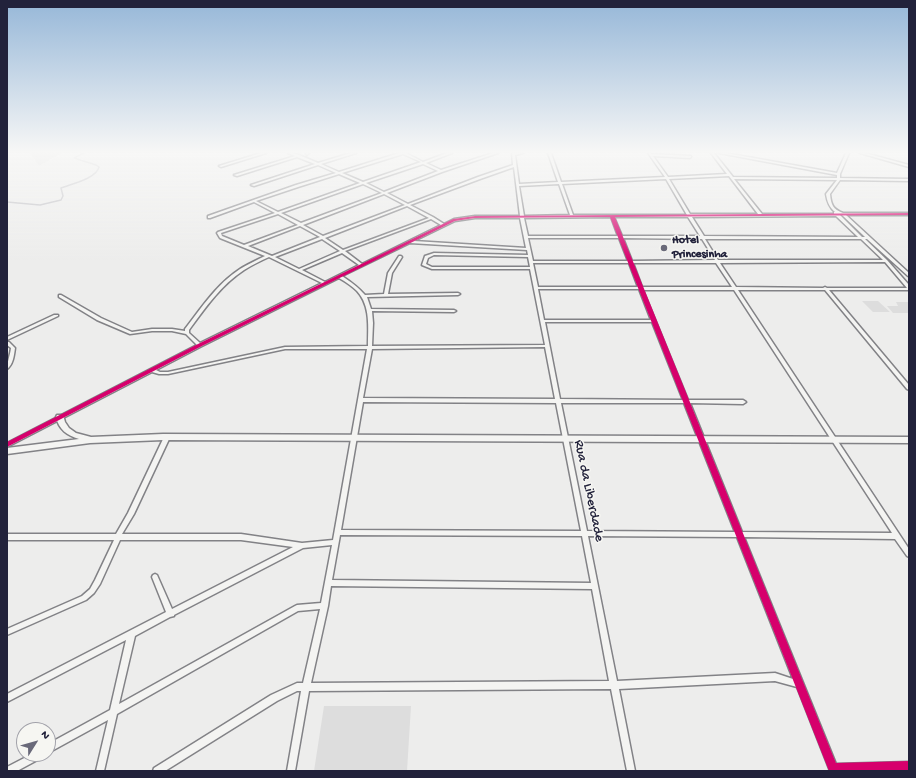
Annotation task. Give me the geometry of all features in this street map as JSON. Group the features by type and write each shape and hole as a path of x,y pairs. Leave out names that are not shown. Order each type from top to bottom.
{"main road":[{"path":"60,417 61,425 65,430 90,440"},
{"path":"7,451 90,440 167,437 354,439 565,438 702,440 909,440"}],"street":[{"path":"210,217 291,189"},
{"path":"324,283 270,257 221,237 219,233 343,189"},
{"path":"377,189 442,224"},
{"path":"245,246 298,224 394,189"},
{"path":"187,333 187,330 216,290 246,266 451,189"},
{"name":"Rua da Liberdade","path":"519,189 522,217 542,321 631,771"},
{"path":"561,189 572,216"},
{"path":"673,189 716,261 909,554"},
{"path":"741,189 760,214"},
{"path":"831,189 828,194 828,201 835,213 886,261 909,288"},
{"path":"255,202 279,213 322,237 361,265"},
{"path":"7,444 200,345 442,224 464,218 835,213 909,214"},
{"path":"842,214 909,275"},
{"path":"612,216 642,288 685,401 702,440 798,684 833,768 909,766"},
{"path":"299,270 343,251 432,218"},
{"path":"526,237 869,238"},
{"path":"407,242 528,248"},
{"path":"531,262 434,254 426,257 424,265 432,268 531,262 886,261"},
{"path":"386,295 390,273 400,258"},
{"path":"291,771 306,686 324,606 370,347 370,310 365,296 353,284 339,276"},
{"path":"536,288 909,288"},
{"path":"825,288 909,388"},
{"path":"365,296 458,294"},
{"path":"60,296 99,319 132,333 152,330 172,330 187,333 200,345"},
{"path":"370,310 454,311"},
{"path":"7,339 56,316"},
{"path":"542,321 654,322"},
{"path":"7,343 13,348 12,356 7,368"},
{"path":"152,370 159,374 168,373 285,348 547,346"},
{"path":"360,400 744,402"},
{"path":"7,632 84,598 92,591 131,514 167,437"},
{"path":"337,532 898,536"},
{"path":"7,536 118,538 241,537 302,545 335,542"},
{"path":"7,698 302,545"},
{"path":"155,577 163,592 171,614"},
{"path":"328,583 595,586"},
{"path":"56,745 297,608 324,606"},
{"path":"100,771 131,635"},
{"path":"157,771 274,698 292,688 306,686 614,685 776,677 798,684"},
{"path":"9,771 25,762"}],"shaded area":[{"path":"862,301 878,301 890,312 873,312"},
{"path":"896,302 908,302 909,313 893,313 887,306 898,306"},
{"path":"324,706 411,706 407,771 314,771"}],"waterway":[{"path":"7,202 40,205 61,200 63,196 61,189"}],"cycle path":[{"path":"7,445 200,345 454,220 475,217 909,214"},
{"path":"612,216 833,768 909,766"}],"place":[{"name":"Hotel Princesinha","path":"664,248"}]}
